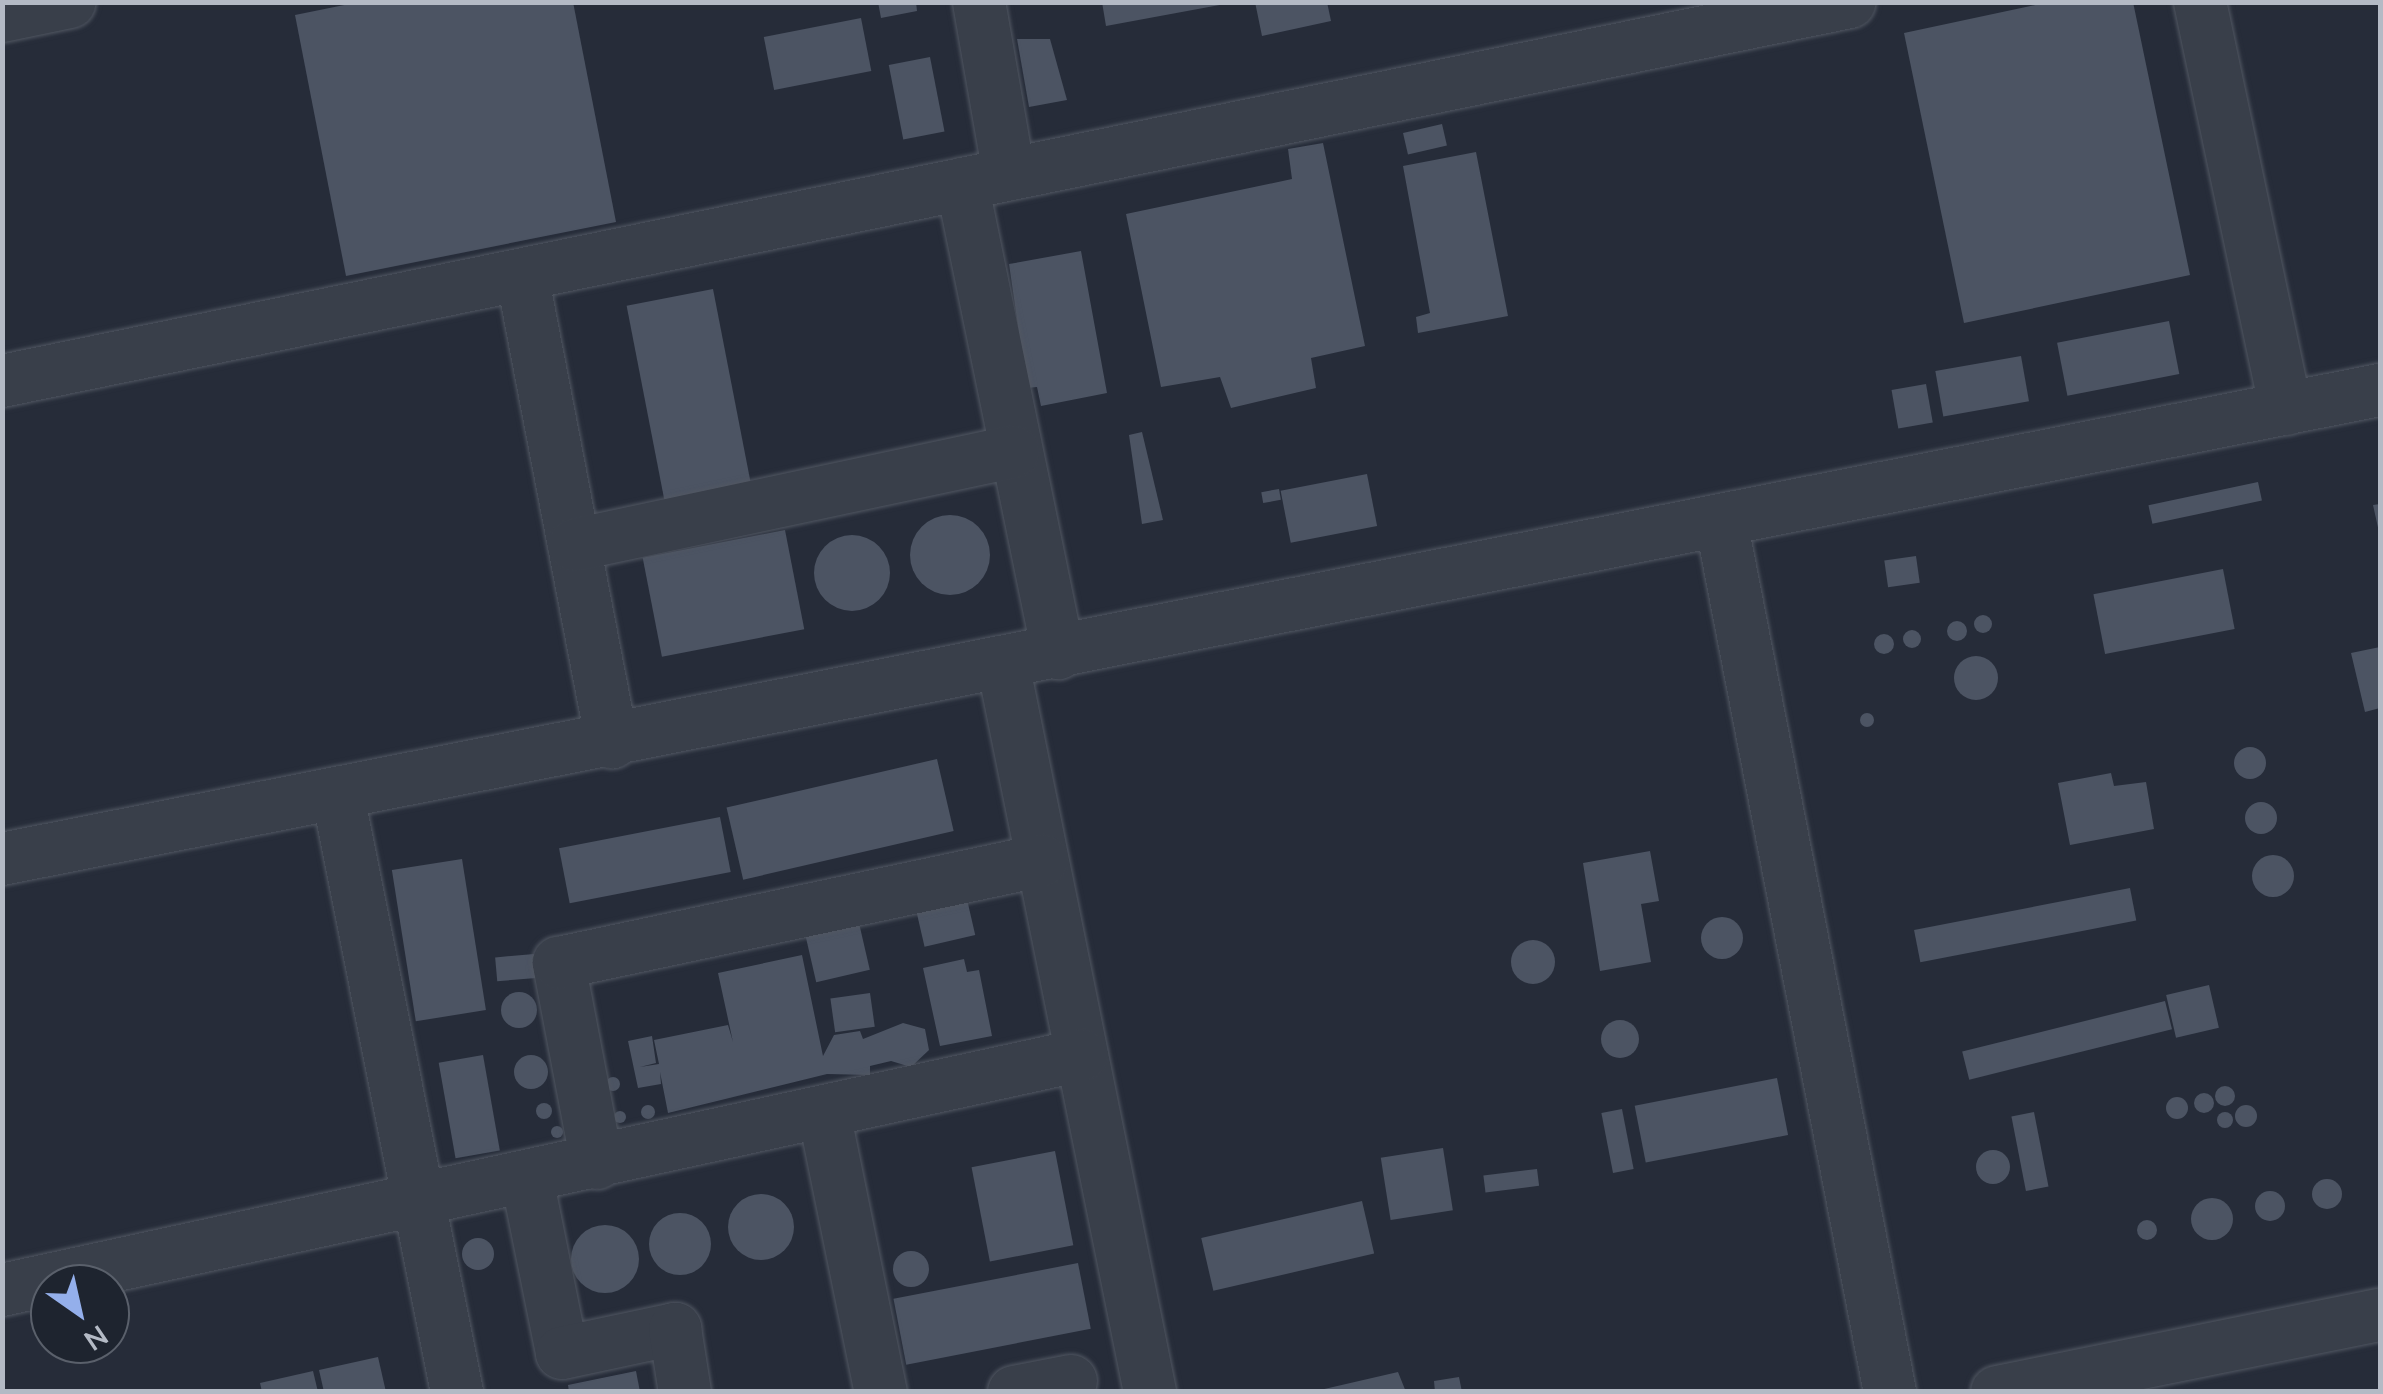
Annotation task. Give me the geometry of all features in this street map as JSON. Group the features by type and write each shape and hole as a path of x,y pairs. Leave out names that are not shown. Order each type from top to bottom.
{"lane":[{"path":"2,16 70,2"},
{"path":"979,2 986,179 1013,452 1058,653"},
{"path":"2,381 1850,2"},
{"path":"2200,2 2286,409"},
{"path":"522,274 612,742"},
{"path":"2,859 612,742 2380,390"},
{"path":"574,545 1013,452"},
{"path":"1720,522 1890,1392"},
{"path":"1003,664 1150,1392"},
{"path":"338,796 457,1392"},
{"path":"597,1163 559,964 1042,860"},
{"path":"2,1290 419,1203 1082,1055"},
{"path":"824,1112 882,1392"},
{"path":"526,1179 562,1353 675,1329 685,1392"},
{"path":"1997,1392 2380,1315"},
{"path":"1014,1392 1072,1381"}],"building":[{"path":"359,2 573,2 616,222 346,276 295,15"},
{"path":"878,2 916,2 917,11 881,18"},
{"path":"1102,2 1225,2 1225,4 1106,26"},
{"path":"1255,2 1327,2 1331,21 1262,36"},
{"path":"2049,2 2133,2 2190,275 1964,323 1904,33"},
{"path":"861,18 871,71 774,90 764,37"},
{"path":"1017,39 1050,39 1067,100 1029,107"},
{"path":"930,57 945,132 903,140 889,65"},
{"path":"1442,124 1447,145 1408,154 1403,133"},
{"path":"1323,143 1365,346 1311,358 1316,388 1231,408 1220,377 1161,387 1126,214 1292,179 1288,149"},
{"path":"1476,152 1508,316 1418,333 1416,317 1430,313 1403,166"},
{"path":"1081,251 1107,393 1041,406 1037,387 1027,388 1009,264"},
{"path":"713,289 751,483 664,500 627,306"},
{"path":"2169,321 2179,374 2067,396 2057,343"},
{"path":"2021,356 2029,401 1943,416 1935,371"},
{"path":"1926,384 1933,422 1898,428 1892,390"},
{"path":"1142,432 1163,520 1142,524 1129,435"},
{"path":"1367,474 1377,526 1291,543 1281,491"},
{"path":"2258,482 2262,501 2152,524 2148,505"},
{"path":"1279,489 1281,500 1263,503 1261,492"},
{"path":"2380,504 2380,532 2379,532 2373,505"},
{"path":"950,515 965,518 978,527 987,540 987,570 978,583 965,592 950,595 935,592 922,583 913,570 910,555 913,540 922,527 935,518"},
{"path":"785,530 804,629 662,657 643,558"},
{"path":"852,535 879,546 890,573 879,600 852,611 825,600 814,573 825,546"},
{"path":"1916,556 1920,583 1888,587 1884,560"},
{"path":"2223,569 2235,629 2105,654 2093,594"},
{"path":"1983,615 1990,617 1990,631 1983,633 1976,631 1974,624 1976,617"},
{"path":"1957,621 1967,631 1957,641 1947,631"},
{"path":"1912,630 1919,632 1919,646 1912,648 1905,646 1903,639 1905,632"},
{"path":"1884,634 1894,644 1884,654 1874,644"},
{"path":"2380,647 2380,708 2365,712 2351,653"},
{"path":"1976,656 1992,662 1998,678 1992,694 1976,700 1960,694 1954,678 1960,662"},
{"path":"1867,713 1874,720 1867,727 1860,720"},
{"path":"2250,747 2261,752 2266,763 2261,774 2250,779 2239,774 2234,763 2239,752"},
{"path":"937,759 954,831 743,880 727,808"},
{"path":"2111,773 2114,786 2146,782 2154,829 2070,845 2058,783"},
{"path":"2261,802 2272,807 2277,818 2272,829 2261,834 2250,829 2245,818 2250,807"},
{"path":"720,817 731,872 570,903 559,848"},
{"path":"1650,851 1659,901 1641,904 1651,962 1600,971 1583,863"},
{"path":"2273,855 2288,861 2294,876 2288,891 2273,897 2258,891 2252,876 2258,861"},
{"path":"462,859 486,1010 416,1021 392,870"},
{"path":"2130,888 2136,920 1920,962 1914,930"},
{"path":"966,895 975,935 925,947 915,907"},
{"path":"1722,917 1737,923 1743,938 1737,953 1722,959 1707,953 1701,938 1707,923"},
{"path":"859,923 870,970 816,982 805,935"},
{"path":"1533,940 1548,947 1555,962 1548,977 1533,984 1518,977 1511,962 1518,947"},
{"path":"534,954 536,978 497,981 495,957"},
{"path":"802,955 823,1056 834,1035 860,1031 863,1039 903,1023 925,1029 929,1050 911,1067 891,1061 870,1066 870,1075 827,1074 668,1113 660,1072 661,1084 638,1088 628,1041 652,1036 656,1063 640,1067 659,1064 654,1040 728,1025 733,1042 718,973"},
{"path":"964,959 967,972 979,970 992,1036 940,1046 923,968"},
{"path":"2209,985 2219,1028 2176,1038 2166,995"},
{"path":"519,992 532,997 537,1010 532,1023 519,1028 506,1023 501,1010 506,997"},
{"path":"870,993 875,1027 835,1032 830,999"},
{"path":"2165,1001 2172,1029 1969,1080 1962,1052"},
{"path":"1620,1020 1633,1026 1639,1039 1633,1052 1620,1058 1607,1052 1601,1039 1607,1026"},
{"path":"483,1055 500,1151 456,1158 439,1063"},
{"path":"531,1055 543,1060 548,1072 543,1084 531,1089 519,1084 514,1072 519,1060"},
{"path":"613,1077 620,1084 613,1091 606,1084"},
{"path":"1777,1078 1788,1135 1646,1163 1635,1106"},
{"path":"2221,1086 2229,1086 2235,1096 2229,1106 2221,1106 2215,1100 2215,1092"},
{"path":"2204,1093 2214,1103 2204,1113 2194,1103"},
{"path":"2177,1097 2188,1108 2177,1119 2166,1108"},
{"path":"544,1103 552,1111 544,1119 536,1111"},
{"path":"648,1105 655,1112 648,1119 641,1112"},
{"path":"2246,1105 2257,1116 2246,1127 2235,1116"},
{"path":"1622,1109 1634,1169 1613,1173 1601,1113"},
{"path":"620,1111 626,1117 620,1123 614,1117"},
{"path":"2034,1112 2049,1187 2026,1191 2011,1116"},
{"path":"2225,1112 2233,1120 2225,1128 2217,1120"},
{"path":"557,1126 563,1132 557,1138 551,1132"},
{"path":"1443,1148 1453,1210 1391,1220 1381,1158"},
{"path":"1993,1150 2005,1155 2010,1167 2005,1179 1993,1184 1981,1179 1976,1167 1981,1155"},
{"path":"1055,1151 1073,1245 990,1261 972,1167"},
{"path":"1537,1169 1539,1186 1485,1192 1483,1176"},
{"path":"2327,1179 2338,1183 2342,1194 2338,1205 2327,1209 2316,1205 2312,1194 2316,1183"},
{"path":"2270,1191 2281,1195 2285,1206 2281,1217 2270,1221 2259,1217 2255,1206 2259,1195"},
{"path":"761,1194 784,1204 794,1227 784,1250 761,1260 738,1250 728,1227 738,1204"},
{"path":"2212,1198 2227,1204 2233,1219 2227,1234 2212,1240 2197,1234 2191,1219 2197,1204"},
{"path":"1362,1201 1374,1254 1213,1291 1201,1238"},
{"path":"680,1213 702,1222 711,1244 702,1266 680,1275 658,1266 649,1244 658,1222"},
{"path":"2147,1220 2157,1230 2147,1240 2137,1230"},
{"path":"605,1225 629,1235 639,1259 629,1283 605,1293 581,1283 571,1259 581,1235"},
{"path":"478,1238 490,1242 494,1254 490,1266 478,1270 466,1266 462,1254 466,1242"},
{"path":"911,1251 923,1257 929,1269 923,1281 911,1287 899,1281 893,1269 899,1257"},
{"path":"1078,1263 1091,1329 906,1365 893,1299"},
{"path":"378,1357 386,1392 324,1392 319,1370"},
{"path":"313,1371 318,1392 262,1392 260,1383"},
{"path":"636,1371 640,1392 569,1392 568,1385"},
{"path":"1398,1372 1406,1392 1320,1390"},
{"path":"1459,1377 1462,1392 1435,1392 1434,1381"}]}
